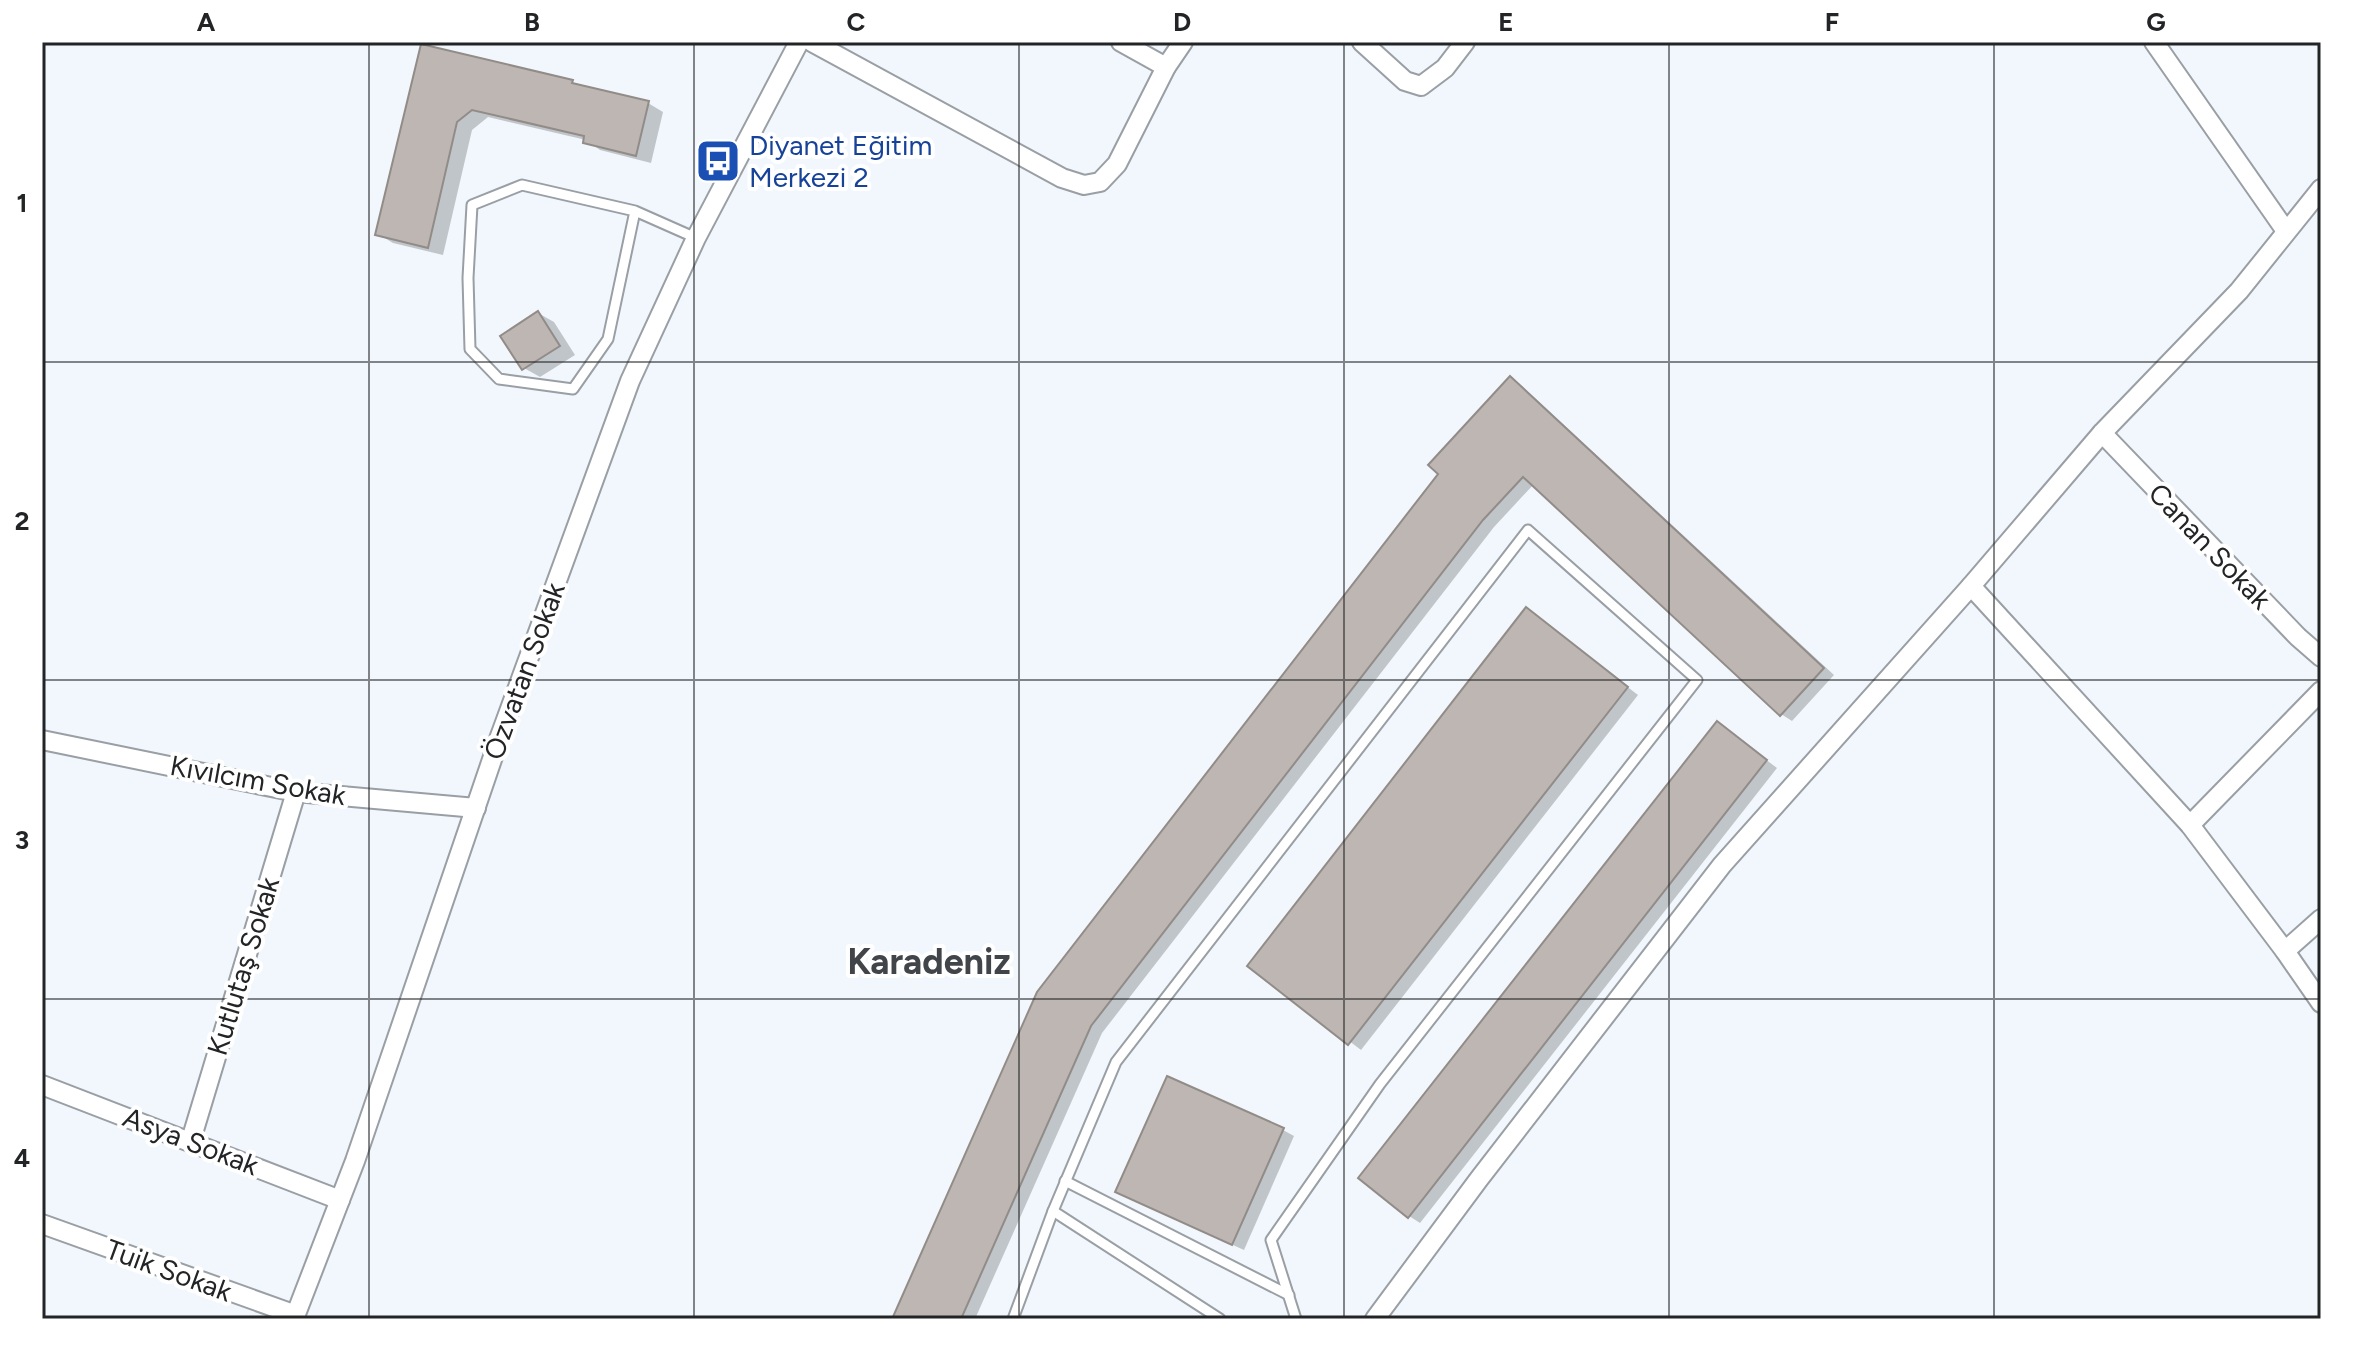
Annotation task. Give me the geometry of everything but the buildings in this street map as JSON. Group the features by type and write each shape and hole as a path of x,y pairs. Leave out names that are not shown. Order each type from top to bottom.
{"street":[{"name":"Özvatan Sokak","path":"295,1317 340,1200 476,808 630,381 696,238 799,42"},
{"path":"812,42 1062,178 1084,185 1100,182 1117,164 1166,67 1183,42"},
{"path":"1121,42 1166,67"},
{"path":"1362,42 1405,81 1421,86 1445,68 1465,42"},
{"path":"2154,42 2286,231"},
{"path":"1375,1319 1722,865 1971,586 2102,433 2239,291 2321,189"},
{"name":"Canan Sokak","path":"2102,433 2298,637 2321,657"},
{"path":"1971,586 2190,825 2321,1003"},
{"path":"2190,825 2321,691"},
{"name":"Kıvılcım Sokak","path":"42,740 296,792 476,808"},
{"name":"Kutlutaş Sokak","path":"191,1140 296,792"},
{"path":"2285,951 2321,919"},
{"name":"Asya Sokak","path":"42,1085 340,1200"},
{"name":"Tuik Sokak","path":"42,1224 295,1317"}],"lane":[{"path":"635,211 608,339 573,389 499,379 470,349 468,278 472,205 522,185 635,211 696,238"},
{"path":"1013,1319 1065,1181 1116,1062 1528,530 1697,680 1380,1084 1271,1240 1296,1319"},
{"path":"1065,1181 1289,1295"},
{"path":"1053,1211 1220,1319"}],"place":[{"name":"Diyanet Eğitim Merkezi 2","path":"718,161"}],"district":[{"name":"Karadeniz","path":"929,961"}]}
